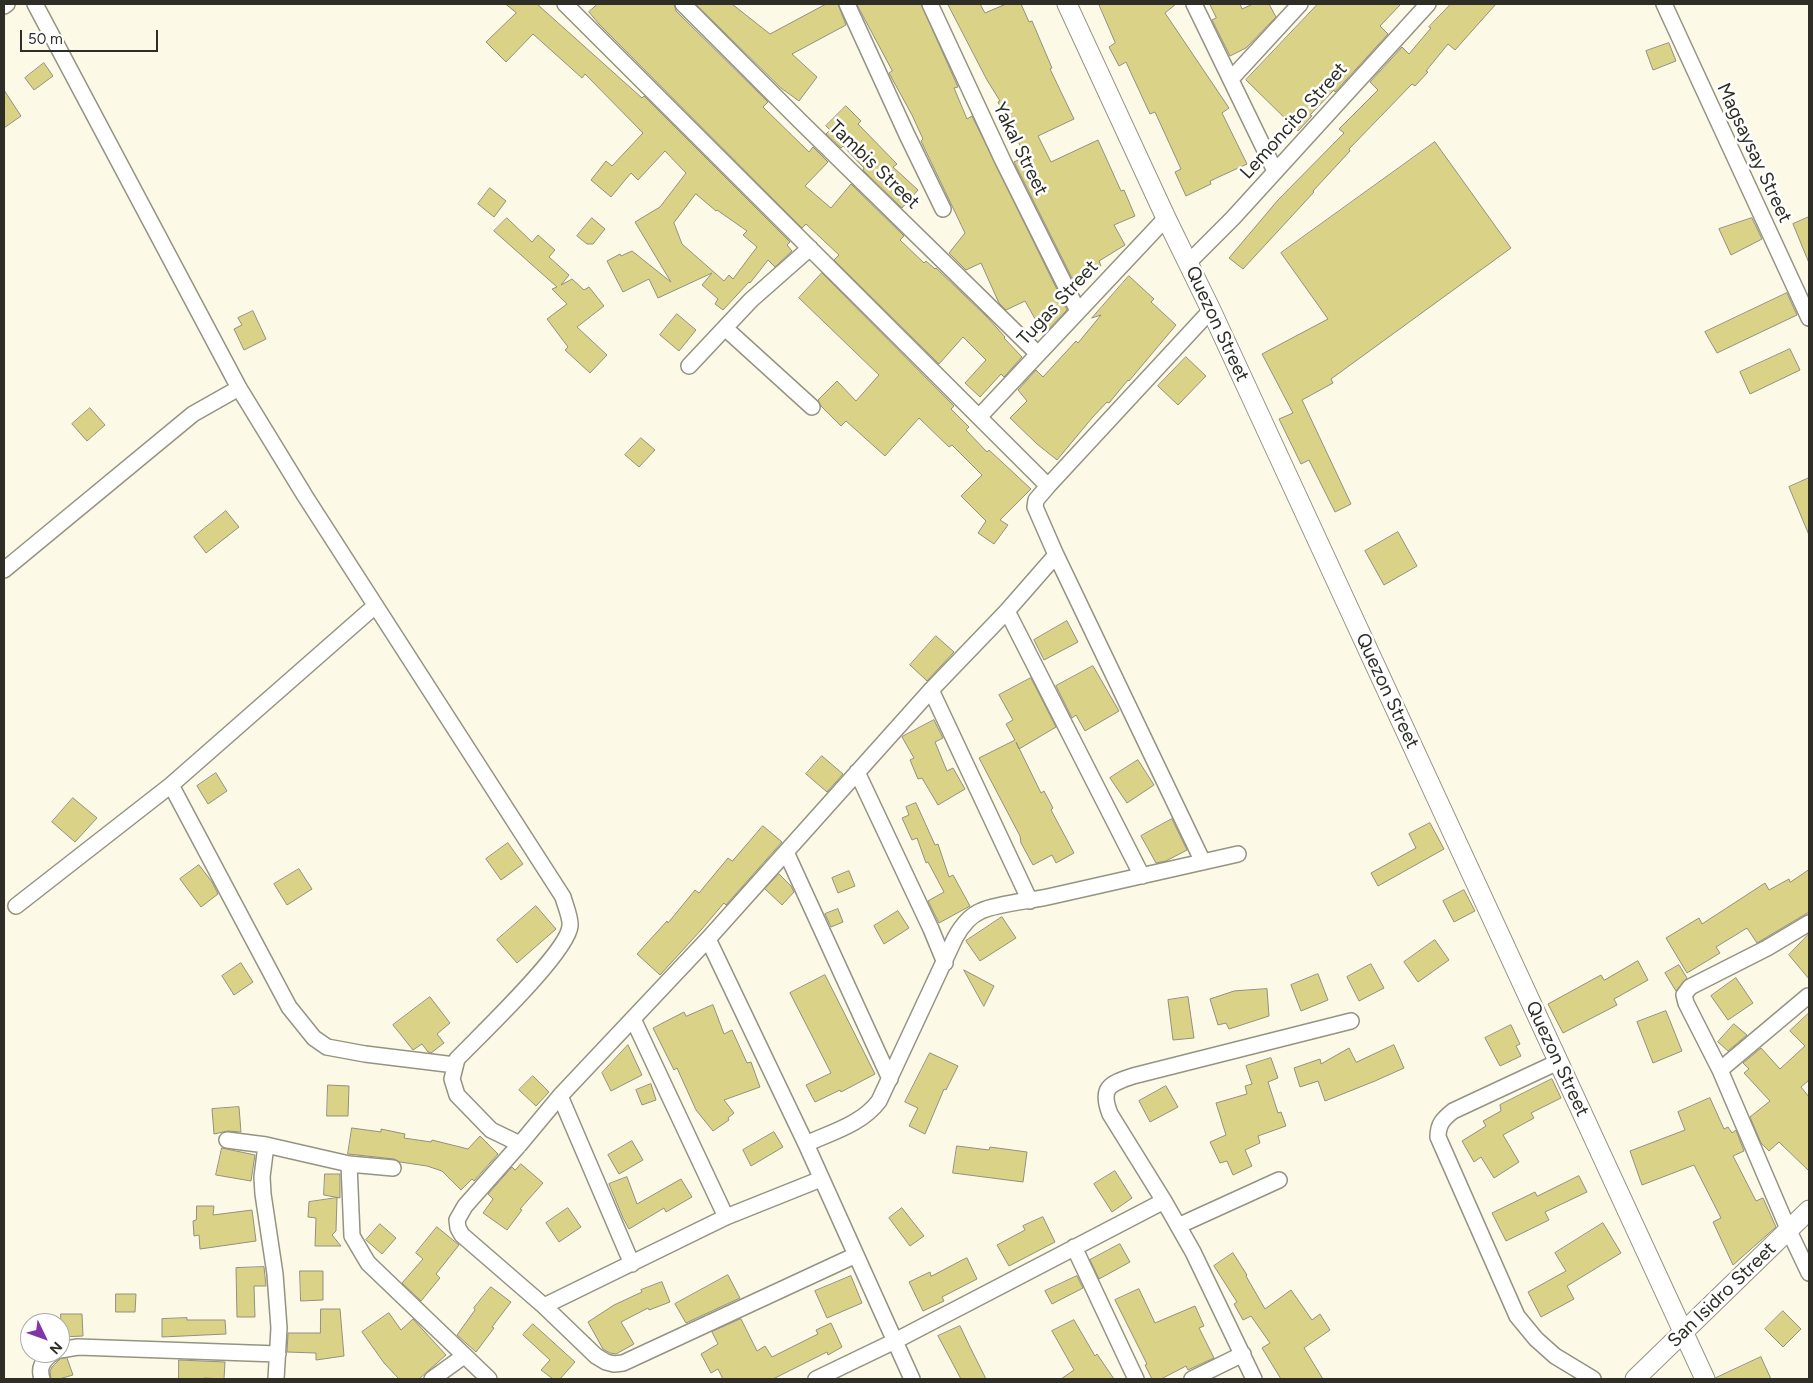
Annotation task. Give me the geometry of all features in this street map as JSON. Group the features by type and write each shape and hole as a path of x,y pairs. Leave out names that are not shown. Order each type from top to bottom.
{"street":[{"path":"35,4 239,388 305,496 562,897 571,925 566,940 550,961 457,1059 452,1079 457,1095 491,1130 520,1144"},
{"path":"565,4 1048,486"},
{"name":"Tambis Street","path":"683,4 1038,354"},
{"path":"847,4 943,209"},
{"name":"Yakal Street","path":"930,4 1003,161 1078,310"},
{"name":"Quezon Street","path":"1067,4 1166,218 1211,310 1705,1379"},
{"path":"1194,4 1275,171"},
{"name":"Lemoncito Street","path":"1188,263 1233,218 1428,4"},
{"name":"Magsaysay Street","path":"1664,4 1809,318"},
{"path":"1230,79 1295,6"},
{"name":"Tugas Street","path":"979,416 1166,218"},
{"path":"689,366 751,300 810,248"},
{"path":"1203,862 1056,555 1035,507 1036,500 1048,486 1211,310"},
{"path":"725,328 812,408"},
{"path":"4,570 193,414 239,388"},
{"path":"856,1255 623,1363 614,1364 596,1356 544,1306 462,1235 458,1228 457,1220 465,1206 560,1096 708,939 931,690 1056,555"},
{"path":"16,906 172,785 375,606"},
{"path":"1007,610 1142,876"},
{"path":"931,690 1030,901"},
{"path":"857,772 945,963"},
{"path":"172,785 289,1007 314,1038 327,1047 365,1054 456,1065"},
{"path":"786,852 890,1079"},
{"path":"806,1144 858,1121 871,1112 880,1101 958,932 970,918 980,911 1238,854"},
{"path":"1809,923 1768,948 1690,987 1684,996 1720,1070 1809,1273"},
{"path":"708,939 806,1144 820,1179 912,1379"},
{"path":"1720,1070 1808,996"},
{"path":"633,1019 726,1218"},
{"path":"1254,1379 1244,1354 1178,1226 1110,1114 1105,1101 1106,1092 1110,1085 1132,1076 1351,1021"},
{"path":"1558,1062 1453,1112 1443,1119 1438,1127 1438,1137 1517,1316 1555,1356 1593,1379"},
{"path":"560,1096 632,1264"},
{"path":"227,1140 266,1145 349,1164 393,1168"},
{"path":"266,1145 262,1177 275,1274 279,1328 276,1379"},
{"path":"349,1164 352,1236 368,1263 489,1379"},
{"path":"544,1306 726,1218 820,1179"},
{"path":"1178,1226 1279,1180"},
{"path":"816,1379 895,1341 1164,1201"},
{"name":"San Isidro Street","path":"1635,1379 1809,1210"},
{"path":"1074,1248 1136,1379"},
{"path":"70,1348 78,1347 278,1354"},
{"path":"1192,1379 1244,1354"},
{"path":"432,1379 464,1356"},
{"path":"42,1363 40,1374 42,1379"}],"building":[{"path":"506,4 537,4 642,98 644,96 790,242 787,245 792,251 775,267 768,260 750,283 723,310 715,304 718,299 702,285 712,273 658,298 649,279 623,292 607,261 620,254 621,256 632,251 671,282 635,222 660,207 686,173 665,151 638,180 631,173 611,197 591,180 606,161 612,166 643,133 585,74 582,78 533,34 506,62 486,42 516,13","holes":["696,194 716,211 747,231 743,235 757,247 733,279 729,275 724,281 682,244 674,223"]},
{"path":"598,4 674,4 676,11 768,102 763,107 809,152 813,147 828,162 805,186 831,208 851,184 904,236 900,240 924,263 926,261 936,268 987,317 1022,357 1004,377 1001,374 980,397 965,383 986,360 963,337 939,364 834,260 839,255 806,224 802,228 599,24 589,12"},
{"path":"696,4 732,4 770,34 826,4 838,4 846,25 792,54 817,77 799,101 781,88"},
{"path":"857,4 921,4 958,87 954,88 967,119 972,116 1067,310 1046,332 1043,333 1025,301 1006,310 999,303 981,263 966,270 949,253 965,233 921,141 923,139 912,115 889,73 892,71"},
{"path":"948,4 980,4 985,13 1006,4 1021,4 1029,22 1032,21 1052,68 1050,69 1074,119 1038,136 1051,162 1098,140 1121,191 1124,190 1135,216 1114,225 1125,245 1099,261 1101,266 1073,280 1014,162 1026,156 998,102 1000,101 987,80"},
{"path":"1099,4 1176,4 1165,13 1229,108 1222,113 1247,164 1210,181 1211,184 1186,196 1175,172 1181,169 1155,112 1150,114 1126,62 1119,66 1109,47 1115,43"},
{"path":"1210,4 1240,4 1242,9 1253,4 1269,4 1276,17 1246,48 1230,56 1212,20 1216,18"},
{"path":"1318,4 1401,4 1380,26 1388,34 1335,92 1334,90 1310,115 1312,116 1298,131 1246,80"},
{"path":"1451,4 1496,4 1455,50 1448,44 1426,71 1428,72 1415,86 1412,84 1349,149 1350,151 1314,192 1243,269 1229,258 1278,200 1344,133 1339,129 1378,90 1370,82 1402,47 1409,54 1431,28 1429,27"},
{"path":"1669,43 1676,61 1653,70 1646,51"},
{"path":"44,63 53,76 34,90 25,78"},
{"path":"4,90 21,116 4,128"},
{"path":"846,106 861,121 858,124 897,164 893,167 918,190 902,208 863,170 864,168 843,146 841,148 826,134 830,130 826,126"},
{"path":"1435,142 1511,248 1331,379 1333,383 1302,400 1351,504 1335,512 1309,460 1301,464 1279,419 1293,413 1262,354 1328,319 1281,253"},
{"path":"490,188 506,201 494,217 478,204"},
{"path":"1809,217 1809,263 1793,224"},
{"path":"507,218 532,242 538,235 555,250 549,257 569,275 561,285 572,279 584,290 589,287 604,306 577,327 607,355 590,373 565,350 568,347 547,319 567,304 552,289 557,287 494,231"},
{"path":"592,218 605,229 593,244 587,244 577,236"},
{"path":"1752,218 1762,239 1731,255 1719,229"},
{"path":"822,273 954,406 951,409 969,427 966,430 987,452 989,450 1031,489 1000,520 1008,525 994,544 978,533 986,521 961,496 982,475 952,445 949,447 919,418 885,456 846,421 841,426 821,406 818,400 837,381 856,401 879,375 799,298"},
{"path":"1129,276 1154,299 1151,302 1176,325 1129,381 1092,418 1057,460 1010,418 1027,401 1018,390 1036,370 1043,377 1076,341 1078,343 1101,315 1092,318"},
{"path":"1787,293 1797,315 1717,353 1705,332"},
{"path":"253,311 266,339 244,350 234,329 242,325 238,318"},
{"path":"677,314 696,330 679,351 660,335"},
{"path":"1790,349 1800,370 1750,394 1740,372"},
{"path":"1186,357 1206,376 1178,405 1158,386"},
{"path":"90,408 105,425 87,441 72,424"},
{"path":"641,438 655,450 639,467 625,455"},
{"path":"1809,478 1809,535 1789,487"},
{"path":"226,511 239,527 206,553 194,537"},
{"path":"1398,532 1417,566 1384,585 1365,551"},
{"path":"1067,621 1078,642 1044,660 1034,640"},
{"path":"936,636 954,652 927,681 910,665"},
{"path":"1093,666 1119,711 1085,731 1076,715 1072,718 1056,686"},
{"path":"1031,678 1056,727 1019,749 1041,793 1044,791 1053,808 1051,810 1074,853 1056,863 1052,855 1033,865 979,758 1015,740 1006,724 1013,720 999,695"},
{"path":"934,720 943,738 935,742 947,771 953,768 965,789 938,805 922,778 918,779 910,760 914,758 902,737"},
{"path":"822,756 843,774 827,792 806,774"},
{"path":"1138,760 1154,785 1127,803 1110,778"},
{"path":"216,773 227,791 208,804 197,786"},
{"path":"73,798 97,818 75,842 52,822"},
{"path":"916,803 935,845 938,844 949,877 953,875 970,906 939,923 928,901 944,892 928,862 926,863 917,838 912,840 902,818 909,815 906,807"},
{"path":"1172,819 1187,850 1166,861 1156,863 1141,836"},
{"path":"1430,823 1444,849 1378,886 1371,873 1416,848 1409,834"},
{"path":"763,826 782,842 726,905 724,903 660,975 637,954 667,921 668,923 695,890 699,893 728,858 732,861"},
{"path":"508,843 523,864 501,880 486,859"},
{"path":"199,865 212,882 218,894 201,907 180,879"},
{"path":"299,869 312,889 287,905 274,884"},
{"path":"1809,870 1809,912 1757,943 1747,928 1716,947 1720,953 1687,973 1666,938 1699,918 1702,924 1765,883 1769,890 1789,879 1790,882"},
{"path":"849,871 855,886 838,893 832,878"},
{"path":"779,874 791,886 794,892 782,905 765,889"},
{"path":"1464,890 1475,911 1454,922 1443,901"},
{"path":"536,906 556,929 517,963 497,940"},
{"path":"838,909 843,922 831,927 825,914"},
{"path":"898,911 909,928 884,944 874,926"},
{"path":"1002,917 1016,938 980,961 966,941"},
{"path":"1809,934 1809,979 1789,955"},
{"path":"1435,940 1449,960 1418,982 1404,962"},
{"path":"1638,961 1648,980 1614,999 1617,1005 1563,1033 1548,1004 1601,975 1604,980"},
{"path":"241,963 253,982 234,995 222,976"},
{"path":"1371,964 1384,988 1359,1001 1347,977"},
{"path":"1679,965 1687,978 1676,991 1665,973"},
{"path":"964,970 994,986 984,1006"},
{"path":"1318,974 1328,1000 1301,1011 1291,985"},
{"path":"825,975 875,1074 841,1092 840,1090 815,1102 806,1085 831,1073 790,993"},
{"path":"1736,978 1753,1003 1728,1020 1711,996"},
{"path":"1267,989 1269,1016 1229,1029 1226,1023 1218,1025 1210,999 1234,991"},
{"path":"430,997 450,1023 437,1034 444,1043 431,1053 422,1044 413,1050 393,1025"},
{"path":"1188,997 1194,1038 1173,1040 1168,1000"},
{"path":"713,1005 724,1034 732,1030 747,1063 751,1062 760,1087 724,1100 734,1113 728,1118 729,1120 713,1131 696,1110 677,1068 674,1070 653,1028 684,1012 686,1016"},
{"path":"1666,1011 1682,1051 1653,1063 1637,1022"},
{"path":"1809,1013 1809,1080 1801,1087 1809,1097 1809,1171 1779,1142 1769,1151 1761,1143 1750,1117 1770,1101 1744,1073 1749,1069 1743,1063 1761,1048 1780,1069 1805,1046 1790,1031"},
{"path":"1734,1024 1747,1035 1728,1051 1718,1042"},
{"path":"1511,1025 1520,1044 1516,1046 1521,1056 1500,1066 1485,1038"},
{"path":"628,1045 642,1075 611,1091 602,1073"},
{"path":"1394,1045 1404,1068 1375,1081 1325,1101 1318,1081 1300,1087 1294,1068 1320,1059 1321,1064 1349,1048 1356,1062"},
{"path":"930,1053 958,1066 946,1090 944,1089 925,1134 909,1126 918,1108 905,1102"},
{"path":"1271,1058 1278,1078 1268,1082 1278,1113 1281,1112 1286,1126 1258,1136 1260,1143 1245,1150 1252,1166 1233,1175 1227,1161 1220,1163 1210,1142 1226,1135 1216,1103 1247,1094 1245,1086 1252,1084 1246,1066"},
{"path":"533,1076 549,1092 536,1106 519,1090"},
{"path":"1552,1079 1561,1098 1531,1113 1534,1118 1503,1135 1519,1162 1494,1178 1481,1157 1474,1162 1462,1141 1486,1126 1483,1121 1501,1111 1500,1105"},
{"path":"651,1084 656,1100 642,1105 636,1090"},
{"path":"328,1085 349,1086 348,1116 327,1116"},
{"path":"1166,1086 1178,1107 1150,1122 1139,1101"},
{"path":"1710,1098 1724,1129 1728,1127 1732,1133 1736,1130 1744,1151 1733,1156 1756,1201 1763,1198 1776,1227 1733,1265 1713,1222 1721,1218 1694,1165 1642,1185 1630,1151 1685,1130 1678,1112"},
{"path":"239,1107 241,1132 228,1131 214,1134 212,1109"},
{"path":"352,1128 381,1132 381,1129 405,1134 404,1138 431,1142 432,1140 468,1149 480,1136 498,1154 474,1181 472,1179 461,1190 442,1171 427,1166 400,1162 394,1159 348,1154"},
{"path":"774,1132 783,1147 751,1166 743,1150"},
{"path":"632,1141 643,1160 619,1174 608,1155"},
{"path":"957,1146 989,1150 990,1147 1027,1152 1023,1182 953,1173"},
{"path":"222,1148 255,1155 251,1181 216,1175"},
{"path":"521,1164 543,1183 520,1209 522,1210 507,1230 483,1213 493,1199 488,1194 512,1167 515,1170"},
{"path":"1115,1171 1132,1198 1112,1212 1094,1184"},
{"path":"325,1174 340,1174 340,1198 324,1195"},
{"path":"1579,1176 1587,1192 1545,1212 1549,1220 1506,1241 1492,1213 1535,1192 1537,1196"},
{"path":"627,1177 637,1204 681,1179 692,1197 666,1212 664,1208 629,1229 609,1184"},
{"path":"337,1198 336,1231 332,1235 341,1246 315,1246 316,1218 308,1217 309,1202"},
{"path":"197,1206 214,1206 213,1215 252,1210 256,1241 200,1249 199,1235 194,1236 193,1221 196,1220"},
{"path":"568,1208 581,1227 559,1242 546,1223"},
{"path":"902,1208 924,1236 910,1246 889,1218"},
{"path":"1043,1217 1055,1242 1009,1266 997,1245 1025,1230 1023,1226"},
{"path":"1603,1223 1621,1253 1567,1286 1574,1299 1541,1317 1528,1292 1566,1271 1555,1253"},
{"path":"380,1224 396,1238 382,1254 366,1240"},
{"path":"437,1227 459,1245 436,1274 440,1278 421,1301 402,1283 423,1259 416,1253"},
{"path":"1120,1244 1130,1262 1099,1279 1090,1260"},
{"path":"1233,1253 1265,1309 1291,1290 1312,1320 1320,1314 1330,1330 1304,1348 1323,1379 1281,1379 1262,1348 1270,1343 1251,1316 1243,1320 1234,1304 1237,1302 1214,1266"},
{"path":"967,1258 977,1279 942,1297 944,1301 923,1311 909,1282 930,1272 931,1276"},
{"path":"264,1267 266,1286 254,1286 255,1317 237,1317 236,1268"},
{"path":"300,1271 323,1271 323,1300 301,1301"},
{"path":"728,1275 740,1298 686,1323 675,1304"},
{"path":"851,1276 862,1303 827,1318 815,1291"},
{"path":"1077,1276 1083,1288 1052,1304 1045,1291"},
{"path":"662,1282 670,1302 649,1310 648,1308 621,1322 634,1344 616,1354 603,1349 588,1322 614,1305 642,1292 641,1290"},
{"path":"491,1287 511,1302 476,1352 457,1335 475,1310 474,1308"},
{"path":"1139,1289 1155,1323 1195,1306 1204,1326 1199,1328 1214,1358 1188,1370 1186,1366 1161,1379 1152,1379 1145,1365 1147,1364 1115,1300"},
{"path":"116,1294 136,1294 135,1312 116,1312"},
{"path":"321,1309 340,1309 344,1356 316,1360 316,1353 287,1352 288,1333 320,1333"},
{"path":"1783,1311 1801,1329 1783,1347 1765,1329"},
{"path":"389,1313 401,1330 413,1319 446,1355 419,1379 399,1379 384,1363 362,1332"},
{"path":"70,1314 82,1314 83,1336 70,1337"},
{"path":"187,1318 187,1320 225,1320 226,1334 162,1337 162,1319"},
{"path":"741,1319 757,1351 765,1346 772,1357 818,1334 816,1330 831,1323 842,1347 828,1355 827,1352 773,1379 723,1379 718,1369 711,1373 701,1354 718,1344 712,1332"},
{"path":"1074,1320 1095,1356 1097,1354 1114,1379 1061,1379 1074,1370 1052,1331"},
{"path":"533,1324 575,1362 560,1379 553,1379 541,1370 550,1360 523,1335"},
{"path":"960,1326 986,1379 961,1379 938,1336"},
{"path":"1761,1357 1771,1379 1716,1379 1716,1378"},
{"path":"179,1360 225,1362 224,1379 179,1379"},
{"path":"56,1363 69,1363 73,1375 51,1379 50,1371"}]}
